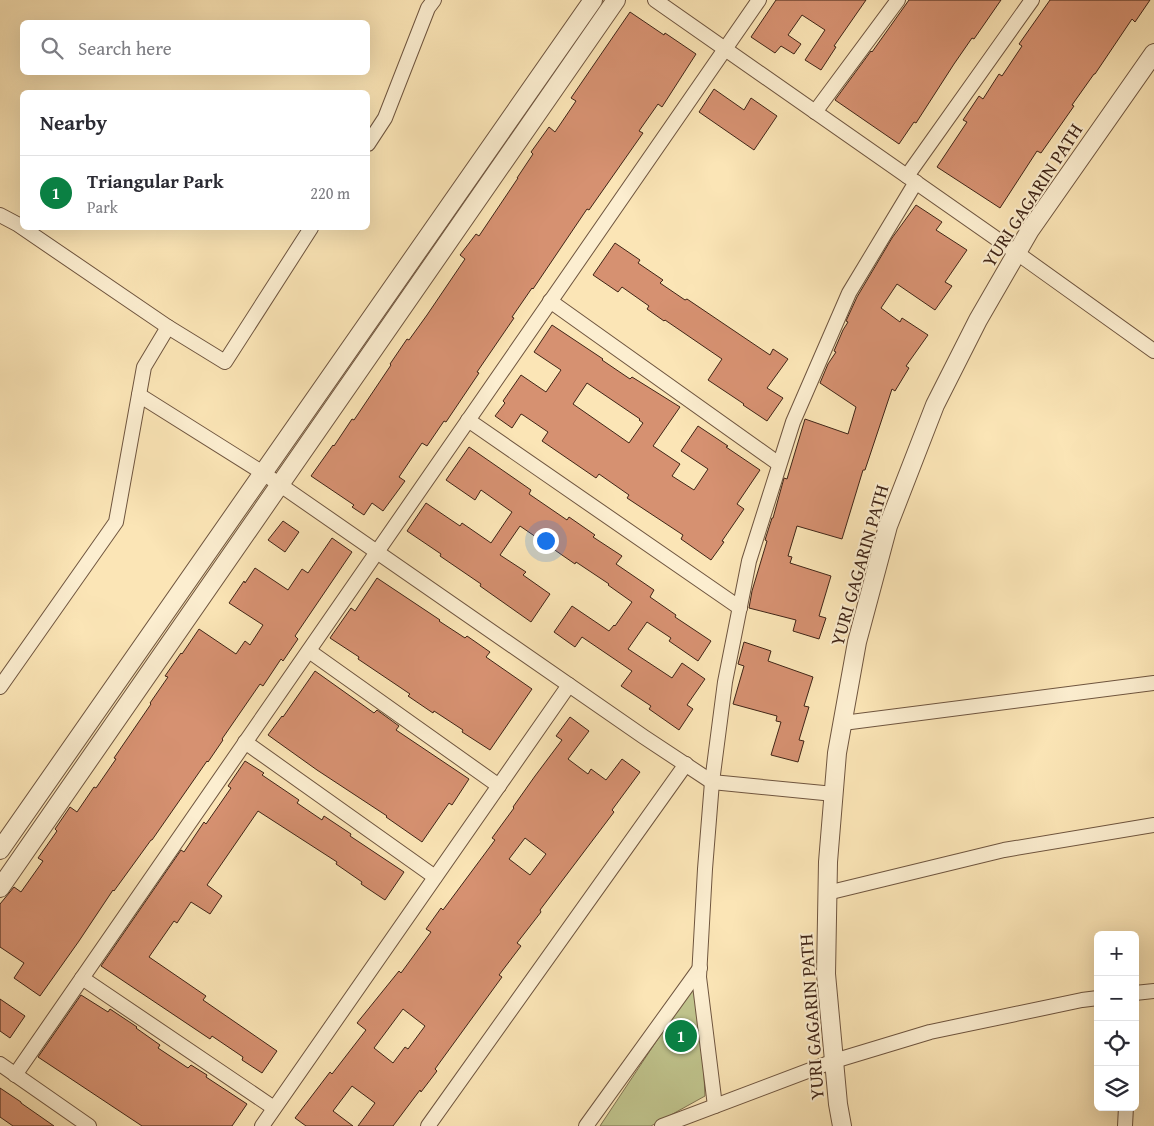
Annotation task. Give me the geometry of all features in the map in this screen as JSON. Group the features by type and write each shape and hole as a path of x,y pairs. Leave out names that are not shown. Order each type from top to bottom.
{"street":[{"path":"0,850 593,0"},
{"path":"0,888 616,0"},
{"path":"655,0 1154,351"},
{"path":"15,1075 759,0"},
{"path":"814,112 898,0"},
{"path":"715,1106 699,976 705,869 712,782 725,682 749,561 793,422 849,293 911,179 1032,0"},
{"path":"370,141 385,118 426,3"},
{"name":"YURI GAGARIN PATH","path":"842,1126 838,1104 826,974 828,862 837,753 842,723 857,642 888,526 935,405 978,320 1030,230 1154,53"},
{"path":"0,215 20,226"},
{"path":"26,230 168,327 225,362 310,230"},
{"path":"550,301 779,464"},
{"path":"0,687 116,522 144,368 168,327"},
{"path":"138,395 280,484 644,737 712,782 834,794"},
{"path":"468,420 740,608"},
{"path":"309,651 499,786"},
{"path":"842,723 1154,683"},
{"path":"262,1126 569,685"},
{"path":"245,742 435,877"},
{"path":"428,1126 686,764"},
{"path":"827,893 1004,850 1154,825"},
{"path":"586,1126 700,968"},
{"path":"82,978 274,1108"},
{"path":"1139,993 1154,991"},
{"path":"662,1126 834,1061 930,1032 1094,998"},
{"path":"0,1064 82,1124"},
{"path":"1125,1126 1126,1111"}],"green space":[{"path":"699,977 705,1096 651,1126 600,1126"}],"building":[{"path":"776,0 866,0 834,46 836,47 821,70 805,60 825,30 802,15 788,35 801,44 794,54 781,46 775,53 751,37"},
{"path":"909,0 1001,0 954,64 916,123 914,122 899,144 835,100"},
{"path":"1050,0 1150,0 1135,22 1132,19 1041,153 1037,151 1000,208 937,167 967,122 963,120 979,96 983,99 999,74 1002,76 1022,46 1019,44"},
{"path":"630,12 696,54 662,107 658,104 639,131 643,133 589,210 587,209 512,317 514,318 446,422 444,421 427,446 422,443 399,477 405,481 383,511 372,503 364,515 352,507 354,505 311,476 352,419 354,420 407,339 409,340 427,315 465,259 460,255 476,234 479,236 533,154 531,152 549,127 555,132 576,101 571,98"},
{"path":"714,89 744,110 751,98 777,116 754,150 699,112"},
{"path":"916,205 942,222 936,230 967,250 945,282 952,286 935,310 897,284 881,308 900,322 902,318 928,335 906,366 909,368 895,391 892,389 865,470 863,470 842,539 797,526 788,556 792,557 790,563 831,576 819,616 826,618 819,639 793,631 796,620 749,608 752,591 784,478 787,479 805,419 848,434 856,407 820,383 828,364 836,352 834,351 848,322 846,321 857,297 892,238"},
{"path":"615,243 640,260 638,263 663,280 660,283 685,300 687,299 770,355 773,349 788,359 767,388 783,398 767,421 708,380 722,359 647,309 649,306 622,287 618,292 593,275"},
{"path":"552,325 630,379 632,377 680,407 653,446 680,464 672,476 694,490 708,469 681,451 698,426 760,470 737,504 744,509 711,560 681,539 683,535 627,498 629,495 599,474 596,478 542,441 548,432 523,415 521,414 512,428 495,416 521,375 546,392 561,370 534,352","holes":["587,383 640,419 643,423 629,443 573,404"]},
{"path":"469,447 531,490 529,494 567,520 569,517 595,535 593,537 622,556 616,564 654,590 650,597 676,615 675,617 711,641 698,661 669,641 671,638 647,622 628,649 672,678 682,663 705,679 687,705 693,709 679,730 649,709 651,706 621,686 632,671 582,637 575,647 554,632 572,606 609,631 615,626 632,602 609,584 576,562 575,564 520,526 500,555 526,572 523,575 550,594 531,622 440,556 441,554 407,531 426,503 460,526 462,523 491,543 512,512 481,490 475,500 446,480"},
{"path":"283,521 299,532 285,552 268,540"},
{"path":"332,538 352,552 295,636 298,639 283,661 281,659 263,686 260,684 208,762 152,840 113,890 40,996 14,978 24,963 0,947 0,904 14,887 21,892 43,861 38,858 57,831 55,829 70,807 77,812 94,787 96,788 168,677 165,676 199,629 236,654 245,641 250,645 263,625 229,603 244,581 245,583 255,568 288,590 302,569 308,573"},
{"path":"377,578 439,621 465,638 467,636 490,652 486,657 532,689 490,750 462,732 463,730 408,696 410,694 330,638 351,608 355,611"},
{"path":"744,642 771,651 768,661 813,677 804,706 809,707 799,740 804,741 798,762 771,755 781,722 776,721 777,716 733,704 744,666 738,664"},
{"path":"315,671 374,713 377,710 399,726 396,730 469,779 452,805 449,803 422,842 268,735"},
{"path":"570,717 589,731 568,759 588,774 591,769 606,780 622,759 640,772 612,810 614,812 517,943 521,946 499,975 502,977 435,1069 437,1071 393,1126 358,1126 375,1103 352,1086 333,1111 353,1126 306,1126 295,1118 330,1072 332,1074 366,1030 357,1023 399,971 401,973 431,932 426,929 441,908 443,910 495,840 492,838 562,740 556,736","holes":["525,838 546,854 530,875 509,859","403,1009 425,1026 408,1049 405,1047 393,1063 374,1048"]},
{"path":"245,761 299,800 297,803 322,820 324,816 404,872 385,900 361,884 362,882 336,864 337,862 258,811 207,885 222,896 210,914 191,902 177,923 174,921 149,957 206,996 203,1000 277,1051 262,1073 242,1060 243,1057 212,1036 210,1039 101,966 181,850 184,852 204,822 206,824 231,788 228,786"},
{"path":"81,995 108,1012 110,1009 160,1045 158,1048 188,1068 191,1065 207,1075 206,1077 247,1104 232,1126 142,1126 38,1057"},
{"path":"0,999 25,1016 10,1038 0,1031"},
{"path":"0,1088 54,1126 13,1126 0,1117"}],"place":[{"name":"Triangular Park","path":"681,1036"}]}
